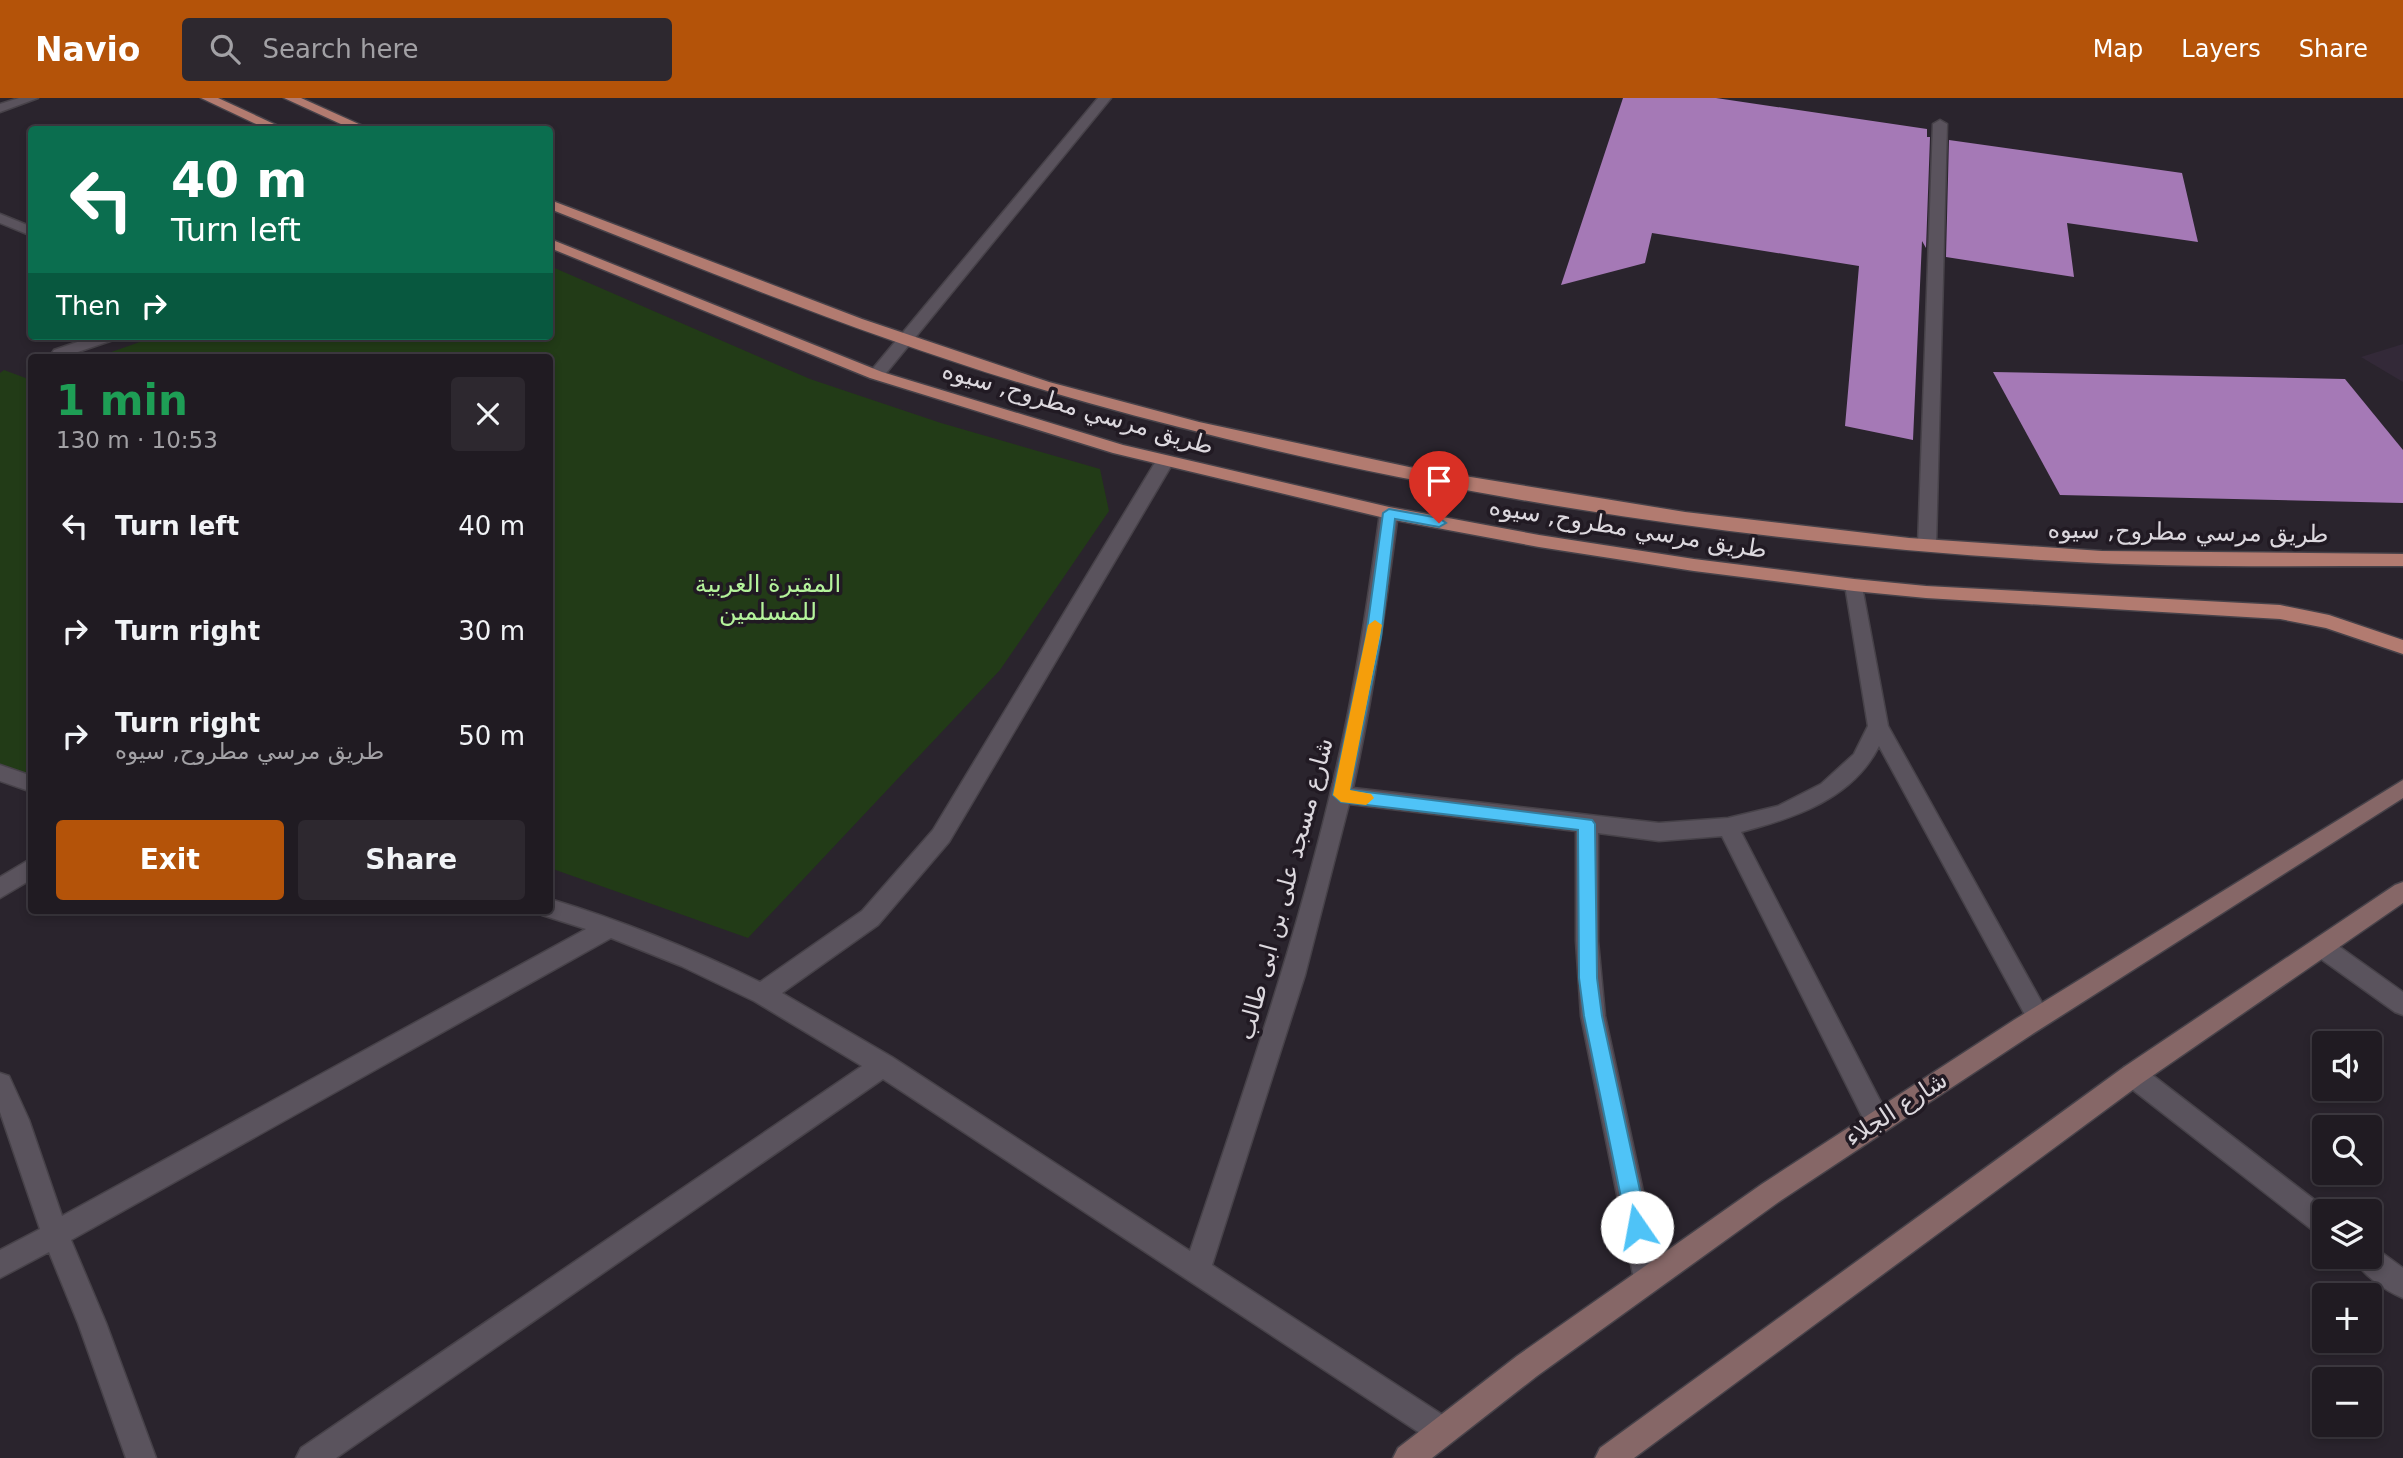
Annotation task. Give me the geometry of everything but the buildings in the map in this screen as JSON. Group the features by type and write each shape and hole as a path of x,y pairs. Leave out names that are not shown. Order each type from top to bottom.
{"main road":[{"path":"207,98 272,126"},
{"path":"290,98 356,126"},
{"name":"طريق مرسي مطروح, سيوه","path":"553,205 906,341 1046,386 1200,427 1367,464 1546,497 1706,521 1927,545 2190,560 2403,560"},
{"name":"طريق مرسي مطروح, سيوه","path":"553,244 876,374 998,414 1165,461 1389,513 1539,541 1694,565 1854,585 1940,593 2280,612 2329,622 2403,647"}],"street":[{"path":"0,108 32,98"},
{"path":"876,374 906,341 1104,98"},
{"path":"1927,545 1940,124"},
{"path":"0,218 28,230"},
{"path":"60,353 98,340"},
{"path":"762,994 870,918 941,836 1165,461"},
{"name":"شارع مسجد على بن ابى طالب","path":"1197,1270 1285,1004 1341,795 1373,637 1389,513"},
{"path":"1854,585 1878,726 2038,1017"},
{"path":"1341,795 1659,832 1728,828 1783,813 1828,790 1862,759 1878,726"},
{"path":"0,774 28,783"},
{"name":"شارع الجلاء","path":"1408,1458 1648,1279 1877,1120 2403,788"},
{"path":"1587,824 1587,941 1590,990 1648,1279"},
{"path":"1728,828 1877,1120"},
{"path":"0,889 28,870"},
{"path":"1610,1458 2133,1074 2403,891"},
{"path":"553,909 610,927 689,959 762,994 883,1065 1442,1431"},
{"path":"0,1265 610,927"},
{"path":"2322,947 2403,1006"},
{"path":"311,1458 883,1065"},
{"path":"2133,1074 2312,1214"},
{"path":"0,1084 16,1120 55,1234 92,1323 141,1458"},
{"path":"2382,1268 2403,1285"}],"shaded area":[{"path":"2403,344 2403,382 2361,357"}],"green space":[{"name":"المقبرة الغربية للمسلمين","path":"553,267 810,379 941,423 1100,469 1109,511 1000,670 748,938 553,869 553,354 106,354 146,340 553,340"},
{"path":"4,370 28,379 28,774 0,767 0,373"}],"slow traffic":[{"path":"1366,798 1341,795 1375,625"}],"route":[{"path":"1439,523 1389,513 1373,637 1341,795 1587,824 1588,978 1593,1016 1637,1227"}]}
